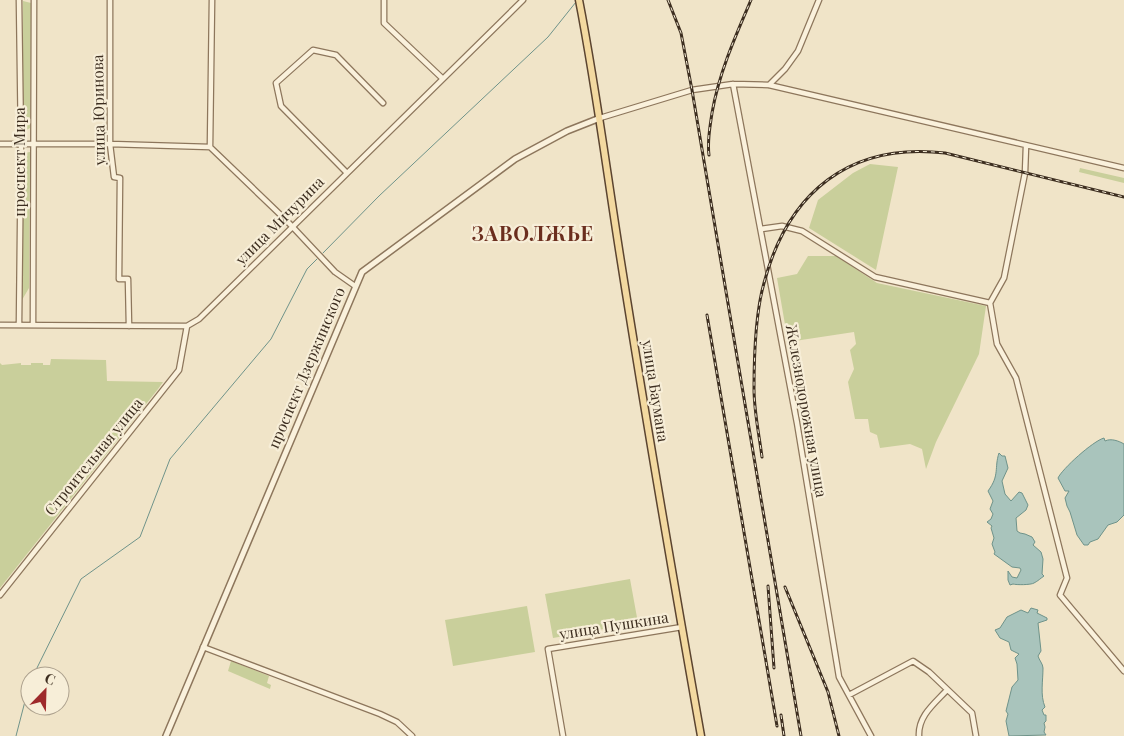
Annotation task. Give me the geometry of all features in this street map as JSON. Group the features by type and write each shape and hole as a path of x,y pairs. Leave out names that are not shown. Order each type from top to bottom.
{"main road":[{"name":"улица Баумана","path":"579,0 589,50 618,242 701,736"}],"street":[{"name":"проспект Мира","path":"19,0 21,144 19,325"},
{"name":"проспект Мира","path":"33,325 34,0"},
{"name":"улица Юринова","path":"110,0 110,144 114,177 120,178 119,279 128,279 129,326"},
{"path":"210,147 212,0"},
{"path":"384,0 384,23 442,78"},
{"name":"улица Мичурина","path":"187,326 199,319 346,172 523,0"},
{"path":"769,85 785,69 798,50 819,0"},
{"path":"346,172 280,106 276,83 313,50 336,55 383,103"},
{"path":"600,118 692,90 733,84 769,85 1124,168"},
{"name":"Железнодорожная улица","path":"733,84 797,423 839,677 871,736"},
{"name":"проспект Дзержинского","path":"166,736 362,272 515,159 567,130 600,118"},
{"path":"0,144 110,144 210,147 292,226 335,272 355,286"},
{"path":"1026,146 1024,173 1004,278 990,303 997,344 1016,378 1067,578 1060,596 1124,671"},
{"path":"761,229 782,226 802,231 875,276 990,303"},
{"path":"0,324 187,326"},
{"name":"Строительная улица","path":"0,595 179,370 187,326"},
{"name":"улица Пушкина","path":"562,736 548,649 682,627"},
{"path":"203,647 380,714 397,722 412,736"},
{"path":"849,695 913,661 929,672 972,713 976,736"},
{"path":"919,736 919,725 923,716 947,690"}],"green space":[{"path":"23,1 31,3 30,128 23,132"},
{"path":"30,152 29,288 22,300 23,153"},
{"path":"870,164 898,167 876,270 809,228 818,200 853,173"},
{"path":"1080,168 1124,178 1124,183 1079,172"},
{"path":"808,256 836,256 877,283 986,306 979,354 936,442 926,469 922,449 910,444 880,448 877,435 870,432 868,419 855,419 848,382 854,369 850,350 856,344 854,332 788,342 777,278 797,274"},
{"path":"51,359 106,360 107,381 163,382 0,588 0,363 2,365 43,363 43,365 50,365"},
{"path":"630,579 638,623 553,638 545,594"},
{"path":"527,606 535,652 453,666 445,620"},
{"path":"231,661 269,676 267,683 271,685 270,689 228,671"}],"water":[{"path":"1104,438 1105,441 1112,440 1124,444 1124,515 1117,522 1108,525 1098,539 1090,542 1088,545 1084,545 1077,535 1067,506 1065,498 1069,491 1065,491 1058,478 1065,468 1078,456"},
{"path":"999,453 1005,456 1008,468 1002,481 1005,494 1011,501 1019,492 1022,493 1028,505 1026,510 1016,518 1017,531 1032,537 1035,542 1033,545 1041,552 1043,559 1042,574 1044,576 1032,584 1010,585 1008,571 1012,577 1017,578 1021,570 1020,568 1012,567 994,554 992,526 987,522 993,514 990,509 993,501 988,491 994,480"},
{"path":"1031,608 1038,610 1037,613 1047,618 1047,620 1038,623 1041,651 1038,656 1043,668 1042,693 1045,707 1042,710 1044,715 1046,715 1044,732 1046,735 1009,736 1006,721 1008,714 1006,711 1012,687 1018,680 1015,658 1019,654 1011,650 1009,642 1000,638 995,630 1000,628 1007,617 1021,610 1028,613"}],"waterway":[{"path":"323,253 379,196 548,37 576,2"},
{"path":"38,666 81,579 140,537 170,459 271,339 307,269 317,259"},
{"path":"16,736 21,716"}],"railway":[{"path":"668,0 681,33 692,90 801,736"},
{"path":"709,155 708,144 715,98 733,41 751,0"},
{"path":"762,457 754,389 756,335 761,294 775,251 789,223 807,199 828,180 852,165 880,156 911,152 945,153 1124,197"},
{"path":"707,315 777,726"},
{"path":"768,586 774,668"},
{"path":"785,587 828,692 839,736"},
{"path":"781,715 784,736"}],"district":[{"name":"ЗАВОЛЖЬЕ","path":"533,234"}]}
